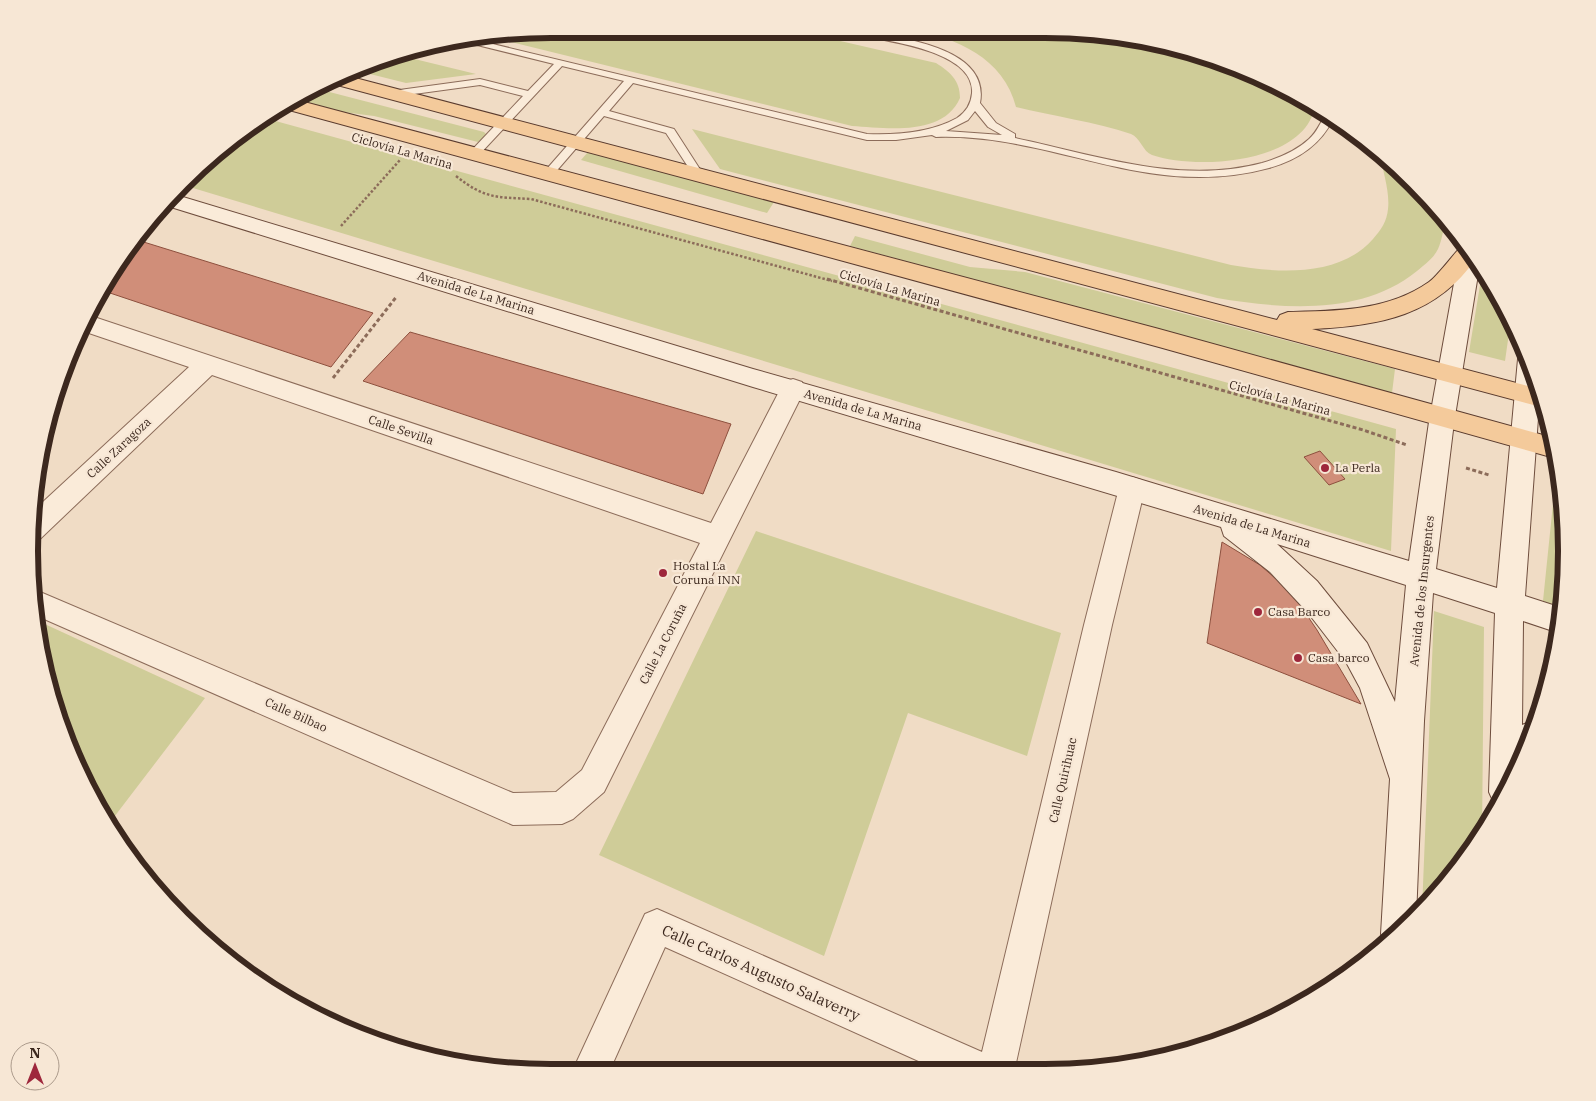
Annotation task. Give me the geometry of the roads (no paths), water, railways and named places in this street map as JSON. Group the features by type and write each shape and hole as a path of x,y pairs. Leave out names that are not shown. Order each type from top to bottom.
{"main road":[{"path":"344,81 1221,312 1534,397"},
{"path":"295,106 838,251 1548,447"},
{"path":"746,227 780,226 795,216 794,209 781,196"},
{"name":"Avenida de La Marina","path":"175,201 793,389 1132,488 1554,618"},
{"path":"838,251 833,243 834,236 837,229 848,226 964,254 1006,256"},
{"path":"1221,312 1282,321 1332,320 1394,309 1428,293 1454,273 1466,256"},
{"name":"Avenida de los Insurgentes","path":"1399,922 1406,783 1421,578 1448,373 1468,260"},
{"name":"Calle Sevilla","path":"90,324 717,537"},
{"name":"Calle Zaragoza","path":"39,524 208,364"},
{"name":"Calle La Coruña","path":"562,808 592,781 793,389"},
{"path":"1506,776 1510,604 1522,440 1535,398"},
{"name":"Calle Quirihuac","path":"998,1064 1096,635 1132,488"},
{"path":"1212,514 1253,540 1290,572 1325,609 1362,662 1386,719 1406,783"},
{"name":"Calle Bilbao","path":"41,604 513,809 562,808"},
{"name":"Calle Carlos Augusto Salaverry","path":"594,1064 657,926 966,1064"}],"lane":[{"path":"882,38 920,46 946,55 965,68 972,76 977,94 971,111 956,122 920,135"},
{"path":"477,43 849,134 885,138 976,134 1161,173 1210,176 1253,171 1291,157 1317,138 1326,121"},
{"path":"474,154 560,63"},
{"path":"550,173 630,80"},
{"path":"392,94 480,82 531,95"},
{"path":"975,104 992,125 1030,144"},
{"path":"603,113 670,130 698,174"}],"place":[{"name":"La Perla","path":"1325,468"},
{"name":"Hostal La Coruna INN","path":"663,573"},
{"name":"Casa Barco","path":"1258,612"},
{"name":"Casa barco","path":"1298,658"}]}
